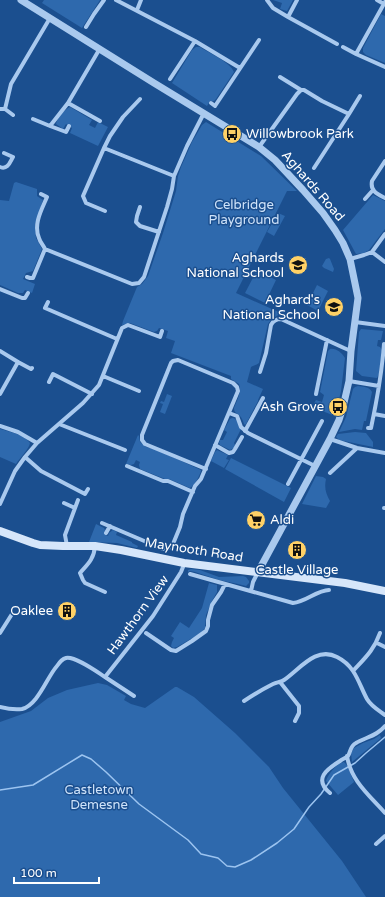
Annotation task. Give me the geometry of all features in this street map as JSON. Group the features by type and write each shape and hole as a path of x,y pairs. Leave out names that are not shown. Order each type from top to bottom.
{"main road":[{"name":"Maynooth Road","path":"0,531 33,543 67,546 95,546 184,563 345,583 385,592"}],"street":[{"name":"Aghards Road","path":"21,0 99,50 259,147 275,160 316,204 339,235 350,259 358,298 349,380 343,407 330,439 258,572"},
{"path":"86,27 104,0"},
{"path":"116,0 194,41 240,68"},
{"path":"137,10 142,0"},
{"path":"267,0 273,8 337,44"},
{"path":"288,17 296,0"},
{"path":"356,54 384,3 377,0"},
{"path":"5,109 12,84 50,18"},
{"path":"211,103 215,106 259,40"},
{"path":"170,79 194,41"},
{"path":"343,47 385,67"},
{"path":"50,126 68,103 99,50"},
{"path":"280,77 301,90 304,90 322,101 349,114"},
{"path":"259,147 296,94 301,90"},
{"path":"314,168 360,96"},
{"path":"105,211 86,203 83,196 110,136 123,117 140,99"},
{"path":"68,103 100,121"},
{"path":"0,109 5,109 13,114"},
{"path":"41,194 47,196 38,221 37,230 39,238 45,249 132,284 139,283 144,277 159,232 172,189 174,176 204,113"},
{"path":"33,119 66,132 69,126"},
{"path":"104,148 174,176"},
{"path":"0,167 5,168 9,164 12,157 4,153"},
{"path":"365,199 372,190 372,181 385,161"},
{"path":"372,190 385,198"},
{"path":"140,207 136,222 140,226 159,232"},
{"path":"350,259 372,252 385,234"},
{"path":"27,277 33,278 45,249"},
{"path":"372,252 385,262"},
{"path":"0,288 22,298 25,298 28,293"},
{"path":"48,302 45,308 117,339"},
{"path":"260,372 266,353 271,325 273,321 276,320 281,319 351,351"},
{"path":"355,322 385,326"},
{"path":"0,504 15,471 37,442 73,412 92,394 99,385 122,328 128,325 160,337 162,331"},
{"path":"316,394 327,340"},
{"path":"368,428 371,428 374,414 384,344"},
{"path":"0,351 31,369 32,368"},
{"path":"102,523 164,549 170,548 180,527 183,514 192,492 206,469 238,391 237,387 236,385 178,360 173,361 142,435 142,440 146,444 206,469"},
{"path":"0,394 18,362"},
{"path":"49,382 53,374 92,394"},
{"path":"103,376 139,391"},
{"path":"349,380 379,386"},
{"path":"245,431 263,398"},
{"path":"229,413 237,416 241,427 245,431 260,440 315,466"},
{"path":"374,414 385,416"},
{"path":"288,484 300,459 322,421"},
{"path":"59,424 125,450"},
{"path":"0,426 18,432 37,442"},
{"path":"216,445 229,452 233,452 242,437"},
{"path":"330,439 357,448 385,453"},
{"path":"330,474 357,448"},
{"path":"25,457 41,471 85,494 88,489"},
{"path":"135,469 136,464"},
{"path":"127,466 163,481 168,481 192,492"},
{"path":"67,546 65,535 78,500"},
{"path":"64,503 75,508"},
{"path":"106,534 110,526"},
{"path":"95,546 92,558 80,573 82,580 85,583 105,592"},
{"name":"Hawthorn View","path":"105,677 153,616 181,572 184,563"},
{"path":"251,591 253,582 258,572"},
{"path":"190,574 293,603 303,601 324,590 329,590"},
{"path":"146,633 171,650 176,651 206,631 212,604 225,584"},
{"path":"0,633 12,614"},
{"path":"353,671 377,643 380,633"},
{"path":"377,643 385,646"},
{"path":"244,700 275,683 280,682 316,656 322,654 332,655 339,658 353,671 367,699 375,708 385,715"},
{"path":"0,707 11,709 24,708 33,702 57,665 66,658 71,658 78,661 134,696"},
{"path":"280,682 299,706 299,713 295,721"},
{"path":"385,726 376,735 353,744 348,756 349,764 360,787 385,813"},
{"path":"328,792 322,780 322,775 348,756"},
{"path":"377,836 381,840"},
{"path":"376,844 385,836"}],"green space":[{"path":"44,0 100,0 82,28 42,3"},
{"path":"273,0 293,0 287,11 280,9 282,3"},
{"path":"381,14 385,16 385,63 366,55 363,52 363,48"},
{"path":"196,47 200,47 224,61 232,68 234,72 216,99 214,101 210,101 207,106 172,83 192,50"},
{"path":"70,107 92,120 89,125 95,128 98,122 108,127 98,146 70,133 72,128 66,124 63,129 56,124 61,114"},
{"name":"Celbridge Playground","path":"206,122 261,156 297,191 287,191 236,293 281,313 268,324 259,363 251,367 247,382 263,389 245,425 240,416 234,410 240,393 240,387 239,384 231,379 231,376 171,353 175,341 166,338 168,331 159,328 154,332 130,323 122,325 137,287 142,284 148,276 176,191 181,167 192,142 202,125"},
{"path":"16,182 37,189 37,196 43,200 35,225 36,238 42,249 33,271 26,273 23,279 35,284 32,293 25,290 23,293 18,293 0,285 0,200 9,201 14,183"},
{"path":"373,195 385,201 385,229 369,250 364,253 356,254 343,230"},
{"path":"278,213 285,216 274,236 267,232"},
{"path":"329,258 334,269 333,272 322,266 326,259"},
{"path":"257,270 276,280 265,303 245,293"},
{"name":"Aghard's National School","path":"317,285 328,291 318,311 307,305"},
{"path":"361,329 383,331 381,340 378,340 377,346 382,350 379,374 377,378 362,376 356,371 359,332"},
{"path":"330,349 339,351 345,358 341,391 335,416 312,407 316,400 322,402 324,395 320,392 328,351"},
{"path":"358,386 368,388 372,392 366,421 364,421 362,430 355,429 339,432 346,417 353,389"},
{"path":"167,394 172,396 165,414 160,412 163,404 160,403 161,401 164,402"},
{"path":"232,418 237,420 241,429 234,443 234,448 230,450 219,443 220,440 223,440 227,432 224,430"},
{"path":"0,429 21,435 30,443 16,464 0,457"},
{"path":"355,432 366,433 373,442 373,447 339,440 336,437 338,434"},
{"path":"138,435 140,442 146,447 155,449 201,470 194,485 190,488 140,469 140,462 136,460 134,464 126,464"},
{"path":"217,450 228,455 226,459 229,460 224,468 211,461"},
{"path":"231,458 291,488 284,502 225,469"},
{"path":"316,476 326,479 326,491 330,501 326,508 302,504"},
{"path":"96,524 104,528 104,534 108,536 113,530 117,532 116,535 138,546 137,548 117,543 89,542"},
{"path":"188,570 200,570 219,577 243,576 246,577 249,583 246,586 219,580 195,572 188,572"},
{"path":"209,583 217,585 217,592 206,615 205,628 201,633 173,648 171,646 174,638 171,636 180,622 189,628 202,608"},
{"name":"Castletown Demesne","path":"98,683 107,685 126,696 124,700 131,704 145,708 175,687 194,697 235,733 269,767 283,788 342,861 366,897 0,897 0,722 31,711 48,698 67,690"},
{"path":"380,735 381,738 352,762 351,753 354,748"},
{"path":"344,762 347,765 354,782 338,795 326,781 333,769"}],"waterway":[{"path":"0,790 33,785 82,755 91,759 139,804 188,840 201,854 218,858 227,866 235,867 251,860 277,843 294,829 334,775 355,763 385,737"}],"place":[{"name":"Willowbrook Park","path":"232,134"},
{"name":"Aghards National School","path":"298,265"},
{"name":"Aghard's National School","path":"334,307"},
{"name":"Ash Grove","path":"338,407"},
{"name":"Aldi","path":"256,520"},
{"name":"Castle Village","path":"297,550"},
{"name":"Oaklee","path":"67,611"}]}
